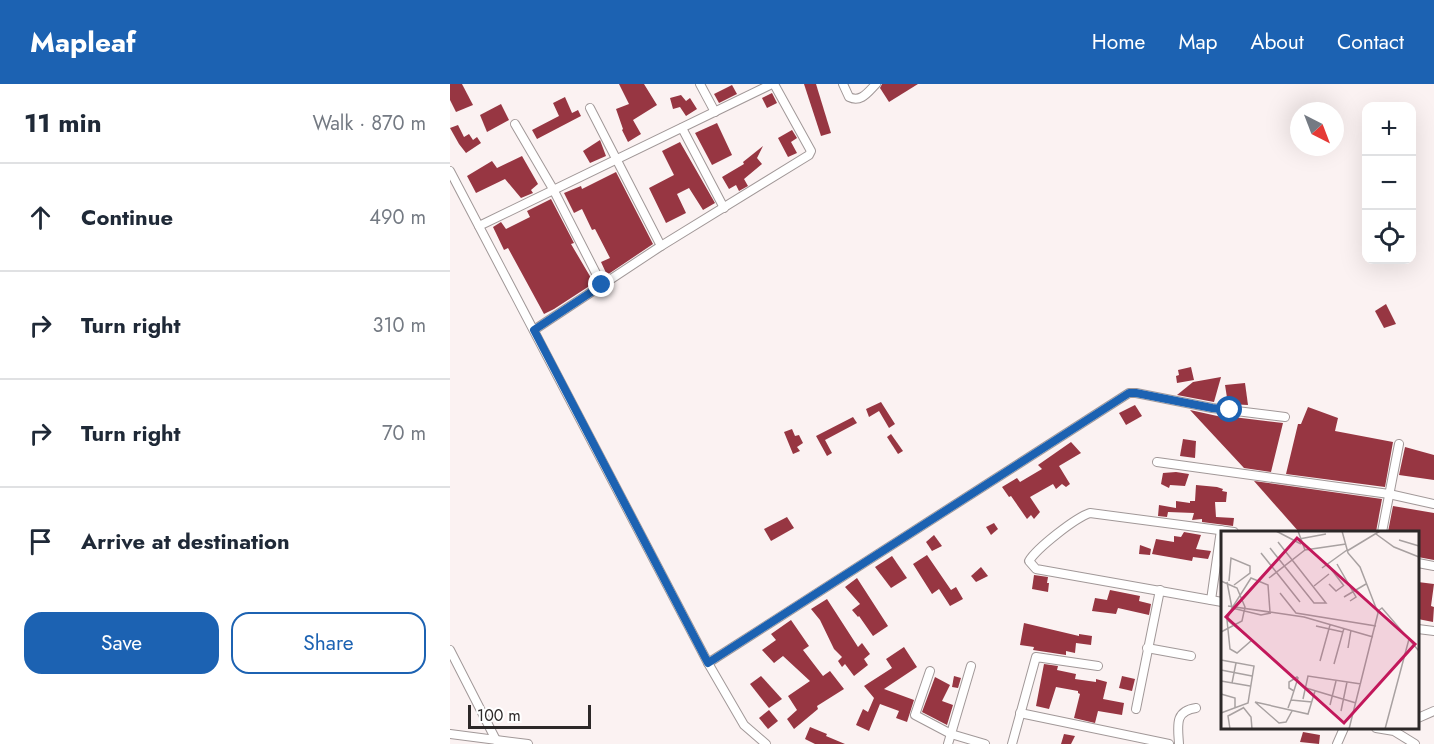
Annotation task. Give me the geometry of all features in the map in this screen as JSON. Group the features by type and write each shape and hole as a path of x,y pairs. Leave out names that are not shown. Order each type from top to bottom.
{"street":[{"path":"700,84 715,112"},
{"path":"479,226 773,84 810,154 661,246 534,330"},
{"path":"843,84 849,97 855,100 860,99 876,84"},
{"path":"590,108 661,246"},
{"path":"515,124 602,285"},
{"path":"682,128 724,208"},
{"path":"450,171 708,663 744,725 758,741 766,744"},
{"path":"708,663 1129,393 1212,408 1286,417"},
{"path":"1382,531 1399,444"},
{"path":"1157,462 1389,494 1434,504"},
{"path":"1221,602 1036,570 1029,561 1051,540 1081,517 1090,513 1228,531"},
{"path":"1211,600 1221,530"},
{"path":"1419,563 1434,566"},
{"path":"1136,709 1160,590"},
{"path":"1419,629 1434,632"},
{"path":"1147,648 1191,656"},
{"path":"450,650 496,740"},
{"path":"1012,744 1036,657 1098,666"},
{"path":"948,744 972,666"},
{"path":"930,671 915,716 951,734 985,744"},
{"path":"1179,744 1178,722 1181,714 1186,709 1196,708"},
{"path":"1419,718 1434,711"},
{"path":"1020,712 1169,744"},
{"path":"1336,744 1344,729"},
{"path":"1398,729 1415,744"},
{"path":"450,734 528,744"}],"building":[{"path":"450,84 462,84 473,105 456,112 450,100"},
{"path":"619,84 644,84 657,105 633,120 641,134 628,142 616,109 629,104"},
{"path":"804,84 816,84 831,133 821,136"},
{"path":"882,84 918,84 889,102 880,88"},
{"path":"732,85 737,94 719,103 714,94"},
{"path":"772,93 777,103 767,108 762,98"},
{"path":"681,95 686,101 690,98 697,109 686,116 680,107 673,109 670,98"},
{"path":"565,97 572,113 578,110 581,116 537,139 532,130 559,116 553,103"},
{"path":"501,104 509,120 487,132 480,115"},
{"path":"717,123 732,155 712,165 695,133"},
{"path":"458,125 464,137 469,134 473,140 477,137 481,143 466,153 450,128"},
{"path":"792,130 797,138 791,142 797,153 788,157 778,138"},
{"path":"600,140 606,156 590,163 583,151"},
{"path":"680,142 715,203 703,210 689,188 677,194 686,213 666,223 649,188 674,175 662,151"},
{"path":"763,146 757,158 762,164 744,179 748,186 739,191 736,185 729,189 722,177 744,164 743,162"},
{"path":"522,156 538,184 531,190 533,193 521,198 505,179 476,193 467,176 492,161 497,168"},
{"path":"616,172 653,244 607,275 601,262 610,258 595,229 592,230 582,209 574,213 564,193 581,186 582,189"},
{"path":"551,199 574,243 571,244 594,283 544,314 508,248 504,250 493,227 501,222 506,229 530,217 527,211"},
{"path":"1386,304 1396,324 1384,328 1375,311"},
{"path":"1191,367 1194,380 1177,383 1178,370"},
{"path":"1221,377 1214,402 1177,395 1193,382"},
{"path":"1245,383 1248,405 1228,404 1225,385"},
{"path":"881,402 895,424 889,428 879,411 869,417 866,409"},
{"path":"1135,405 1142,416 1126,425 1119,413"},
{"path":"1308,407 1338,418 1335,431 1393,442 1385,487 1286,474 1298,424 1301,424"},
{"path":"1190,410 1231,419 1233,417 1283,423 1271,472 1244,468"},
{"path":"853,417 857,423 825,440 832,453 827,456 816,436"},
{"path":"792,429 795,436 799,435 803,443 797,447 800,451 793,454 784,432"},
{"path":"891,434 903,451 898,454 887,437"},
{"path":"1183,439 1196,441 1195,458 1180,456"},
{"path":"1071,442 1081,453 1059,466 1070,484 1066,487 1062,484 1056,489 1053,484 1030,497 1040,512 1034,519 1031,515 1027,519 1002,487 1017,478 1020,482 1042,469 1038,465"},
{"path":"1405,447 1434,455 1434,480 1399,475"},
{"path":"1163,473 1189,474 1185,486 1170,485 1169,488 1161,484"},
{"path":"1254,481 1382,499 1376,531 1298,531"},
{"path":"1196,485 1217,487 1227,492 1226,502 1215,502 1216,517 1234,518 1233,526 1202,522 1202,519 1192,520 1194,513 1168,512 1167,517 1158,516 1159,505 1176,508 1176,501 1190,503 1190,501 1195,501"},
{"path":"1393,506 1434,513 1434,560 1419,557 1419,531 1388,531"},
{"path":"787,517 794,528 771,541 764,529"},
{"path":"994,523 998,529 991,535 986,527"},
{"path":"1184,532 1201,535 1196,549 1211,551 1208,559 1193,557 1192,561 1152,554 1156,539 1174,542 1174,536 1181,537"},
{"path":"934,535 942,546 932,551 926,542"},
{"path":"1140,545 1151,549 1150,555 1139,554"},
{"path":"927,555 951,590 956,587 963,599 950,606 939,589 932,594 913,564"},
{"path":"892,556 907,578 891,588 875,567"},
{"path":"981,567 988,576 976,582 971,576"},
{"path":"1034,575 1048,577 1048,592 1032,589"},
{"path":"857,578 888,626 873,636 852,610 860,604 845,587"},
{"path":"1419,582 1434,584 1431,606 1434,607 1433,622 1419,619"},
{"path":"1110,590 1140,596 1139,601 1151,604 1149,615 1118,608 1116,614 1092,611 1095,598 1107,600"},
{"path":"827,599 858,647 862,643 870,654 864,659 868,665 854,676 845,664 842,667 838,661 842,657 834,649 820,620 811,609"},
{"path":"791,620 809,646 803,650 823,676 830,671 844,689 817,706 818,709 794,729 787,719 797,710 788,696 810,681 783,656 774,663 762,650 776,640 771,634"},
{"path":"1024,623 1079,636 1079,634 1092,636 1091,645 1076,643 1075,653 1066,651 1066,655 1033,650 1034,647 1020,645"},
{"path":"904,647 917,667 884,689 914,700 907,722 896,718 899,711 880,704 869,731 856,725 863,709 868,712 874,698 864,686 892,668 886,659"},
{"path":"1044,664 1058,666 1057,670 1076,674 1075,679 1096,682 1096,679 1107,682 1103,699 1124,703 1122,715 1098,711 1095,723 1074,718 1080,694 1078,691 1056,687 1049,709 1036,706"},
{"path":"761,676 782,699 769,708 750,684"},
{"path":"954,676 961,678 958,688 952,687"},
{"path":"1122,676 1135,679 1132,691 1119,688"},
{"path":"935,677 950,685 942,701 953,705 947,725 922,712"},
{"path":"769,710 778,721 768,729 759,718"},
{"path":"810,727 845,744 815,744 805,739"},
{"path":"1303,732 1320,735 1319,744 1300,742"},
{"path":"1064,734 1075,736 1071,744 1061,744"}],"route":[{"path":"602,285 534,330 708,663 1129,393 1230,410"}]}
